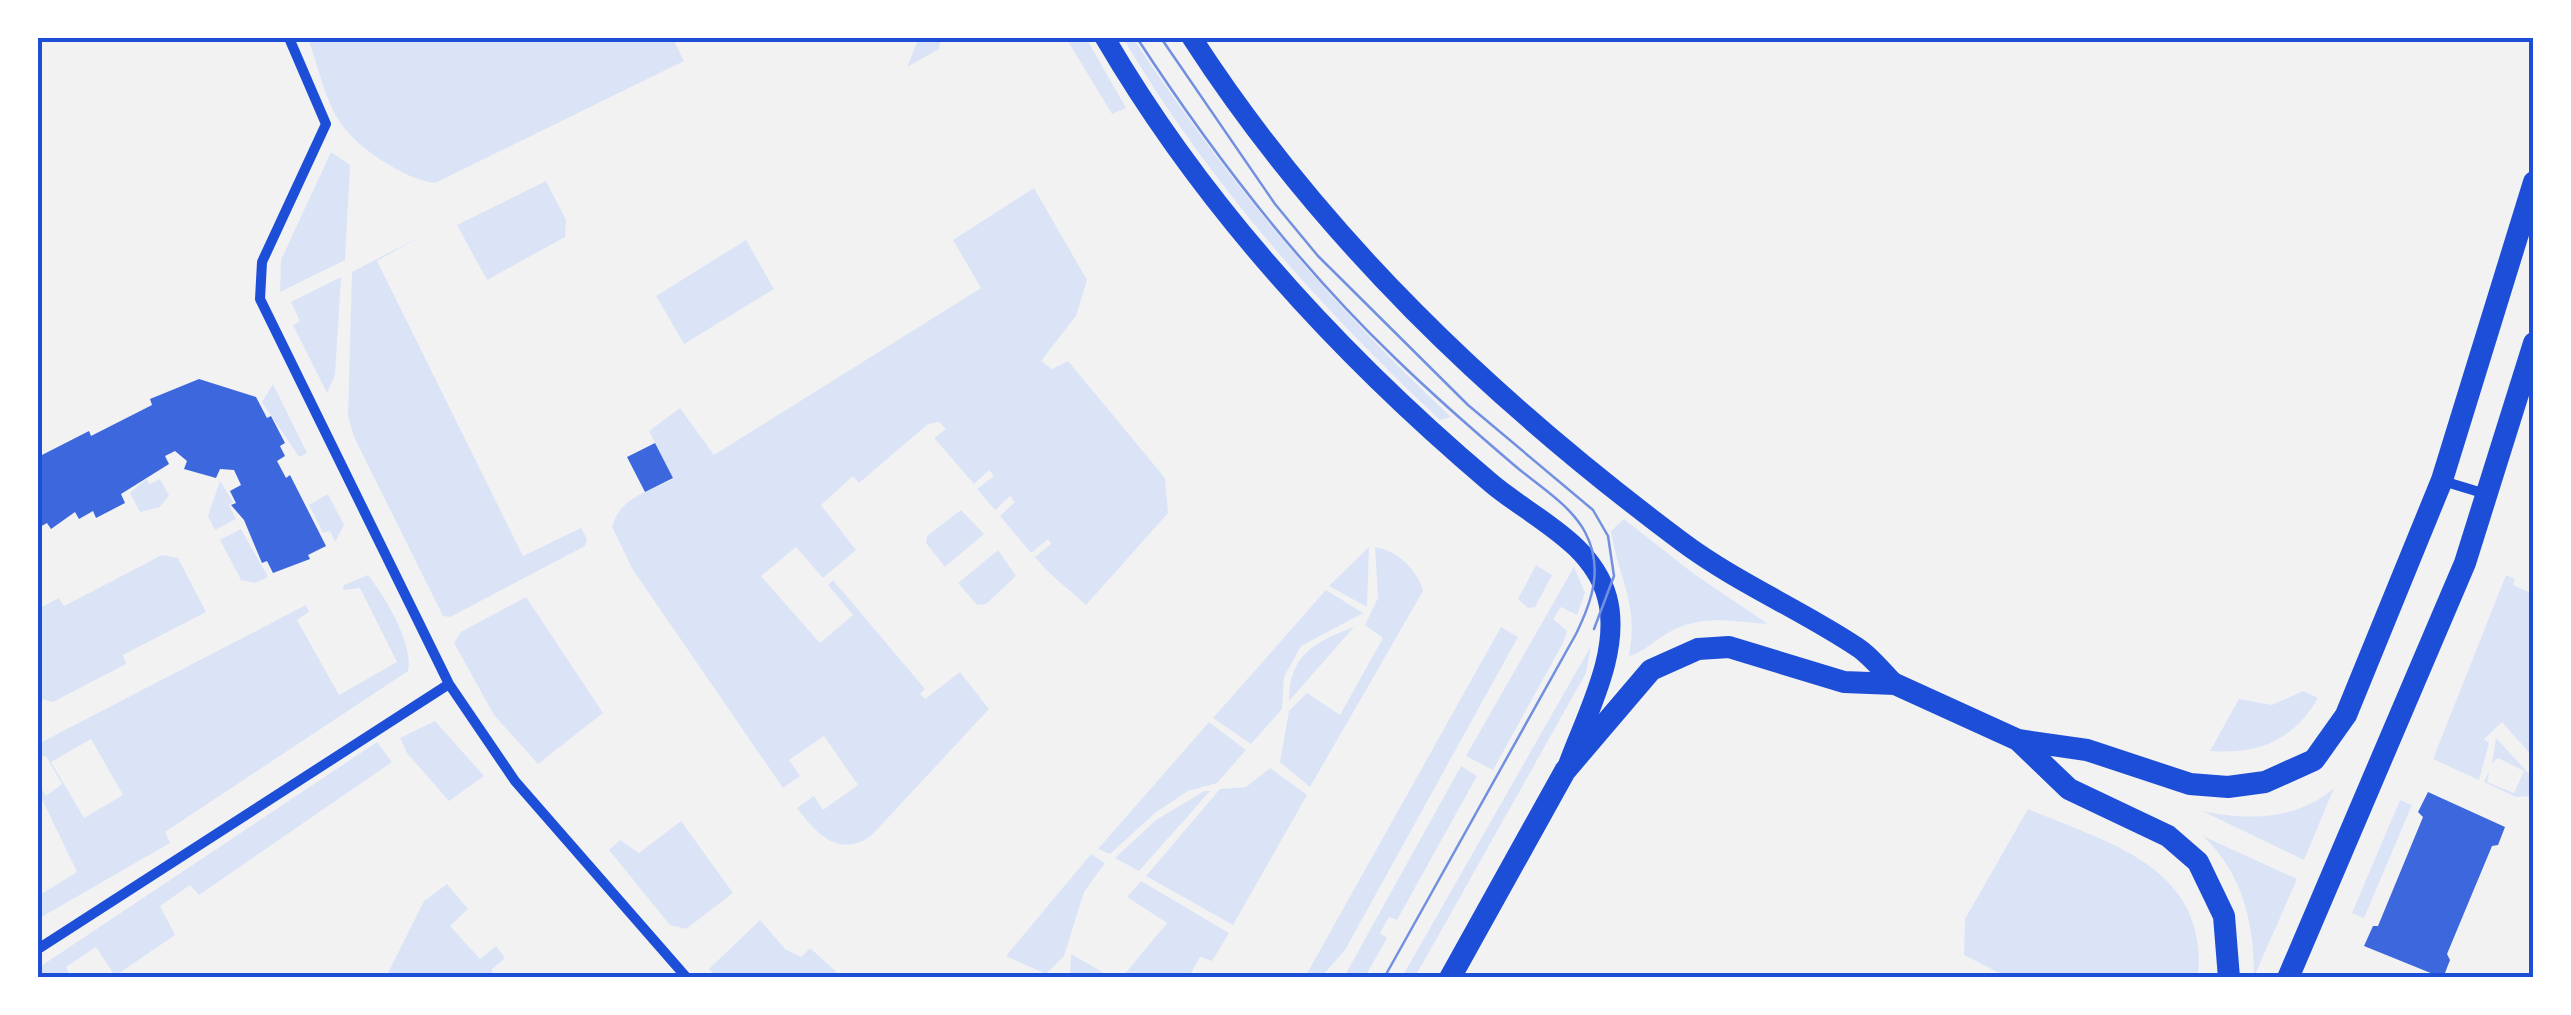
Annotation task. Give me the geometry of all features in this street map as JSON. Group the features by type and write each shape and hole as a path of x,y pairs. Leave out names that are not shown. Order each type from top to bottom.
{"main road":[{"path":"1105,38 1173,143 1304,306 1440,439 1587,559 1603,585 1611,622 1596,687 1565,771 1450,978"},
{"path":"1192,38 1237,107 1300,188 1380,280 1479,376 1620,496 1765,598 1860,648 1895,684 2018,740 2087,750 2190,784 2265,782 2314,760 2331,740 2358,686 2442,480 2534,182"},
{"path":"2288,978 2465,563 2534,343"},
{"path":"1565,771 1640,680 1682,653 1720,646 1844,682 1895,684"},
{"path":"2018,740 2069,789 2168,836 2198,862 2224,916 2229,978"}],"street":[{"path":"289,38 326,124 262,262 260,299 449,684 515,781 687,978"},
{"path":"2442,480 2489,495"},
{"path":"38,949 449,684"}],"shaded area":[{"path":"308,38 684,38 675,43 684,61 435,183 390,166 351,136 332,109"},
{"path":"919,38 941,38 939,49 907,67"},
{"path":"1066,38 1086,38 1126,108 1112,114"},
{"path":"1123,38 1133,38 1205,141 1280,237 1362,328 1451,417 1440,420 1308,287 1228,192"},
{"path":"331,152 350,165 345,260 280,292 281,260"},
{"path":"546,181 566,220 565,237 487,280 457,225"},
{"path":"1034,188 1087,280 1076,316 1041,361 1052,369 1068,361 1165,478 1168,513 1086,605 1035,557 1051,544 1048,539 1031,553 1000,516 1015,502 1010,496 995,510 977,489 994,476 989,470 974,484 934,438 946,429 939,422 928,424 859,483 853,476 821,505 856,550 823,578 796,547 761,576 820,643 853,615 828,585 833,580 925,689 920,694 925,699 960,672 989,709 871,836 849,845 839,844 820,834 797,808 814,796 823,810 858,785 824,736 789,760 800,776 783,788 633,570 612,527 628,502 673,479 649,431 680,408 714,455 981,288 953,240"},
{"path":"425,234 377,261 523,556 581,528 587,539 585,546 450,617 443,616 354,437 348,416 352,272"},
{"path":"746,240 774,289 684,344 656,296"},
{"path":"341,277 335,375 327,393 293,325 300,321 291,302"},
{"path":"273,384 307,453 299,457 262,402"},
{"path":"146,479 150,484 160,479 169,495 160,507 140,512 130,493"},
{"path":"220,481 233,502 229,505 236,519 215,530 208,516"},
{"path":"328,494 344,525 335,542 330,531 323,533 309,505"},
{"path":"961,510 984,534 945,567 926,543 927,536"},
{"path":"1624,519 1694,574 1768,624 1717,620 1693,623 1629,656 1630,606 1611,531"},
{"path":"241,529 268,577 255,583 241,580 220,540"},
{"path":"1369,547 1367,607 1329,586"},
{"path":"1375,547 1405,562 1423,591 1310,787 1280,762 1289,711 1307,693 1340,715 1383,638 1365,625 1378,598"},
{"path":"998,550 1016,576 986,604 977,605 958,583"},
{"path":"162,555 178,558 206,612 123,655 126,664 53,702 38,698 38,609 59,598 64,606"},
{"path":"1536,565 1552,575 1535,607 1528,608 1518,599"},
{"path":"1574,567 1585,593 1577,615 1561,607 1553,619 1567,631 1563,643 1493,770 1466,756"},
{"path":"368,575 375,584 407,648 408,671 165,832 170,843 38,919 38,896 77,872 38,791 41,788 46,796 62,784 46,756 38,757 38,744 306,605 309,612 297,620 339,695 397,662 360,588 343,590 344,585","holes":["91,739 123,795 84,818 51,762"]},
{"path":"2506,575 2515,579 2513,585 2533,594 2533,757 2502,722 2484,739 2489,743 2479,780 2433,759"},
{"path":"1326,590 1363,613 1301,646 1284,677 1282,709 1251,744 1213,718"},
{"path":"526,597 603,713 538,764 494,715 454,643 461,632"},
{"path":"1354,627 1289,701 1294,672 1306,652"},
{"path":"1501,627 1518,637 1345,950 1321,977 1305,977"},
{"path":"1591,646 1586,673 1415,977 1402,977"},
{"path":"2303,691 2318,698 2286,734 2259,747 2210,751 2239,699 2272,705"},
{"path":"435,721 484,776 449,801 407,753 400,738"},
{"path":"1209,722 1246,750 1217,783 1188,791 1155,813 1110,854 1098,849"},
{"path":"2496,738 2533,778 2533,796 2516,797 2484,782 2490,769 2487,782 2514,793 2524,771 2498,758 2492,763"},
{"path":"377,742 392,762 199,895 190,885 160,906 175,935 115,976 96,947 66,967 71,977 38,977 38,968"},
{"path":"1461,766 1477,776 1397,920 1389,917 1380,933 1387,938 1365,977 1344,977"},
{"path":"1270,768 1307,795 1233,925 1146,876 1220,789 1246,787"},
{"path":"2334,788 2304,860 2202,811 2271,815 2304,806"},
{"path":"1210,791 1139,871 1115,858 1156,820"},
{"path":"2400,800 2412,805 2364,918 2352,913"},
{"path":"2028,809 2120,848 2148,864 2170,884 2187,909 2197,940 2198,977 2007,977 1964,955 1965,919"},
{"path":"681,821 733,893 686,929 670,925 609,850 620,840 639,853"},
{"path":"2203,836 2297,879 2254,977 2252,939 2244,902 2228,867"},
{"path":"1091,854 1105,863 1084,892 1064,956 1046,974 1006,956"},
{"path":"1141,881 1229,933 1212,961 1200,957 1189,977 1122,977 1167,923 1127,897"},
{"path":"447,884 468,909 450,926 480,959 496,946 505,958 491,970 497,977 386,977 424,901"},
{"path":"760,920 785,949 801,957 810,948 842,977 716,977 709,969"},
{"path":"1071,954 1111,977 1070,977"}],"building":[{"path":"199,379 256,397 267,418 271,416 285,443 280,446 285,456 277,461 286,478 290,475 326,546 308,555 310,559 273,573 267,561 262,563 244,520 231,505 236,503 230,491 241,485 234,470 220,469 216,478 184,469 187,461 175,451 165,456 169,464 121,494 125,503 96,518 93,511 79,519 75,512 51,529 47,523 38,528 38,457 89,431 91,436 152,405 150,399"},
{"path":"655,443 673,478 645,492 627,457"},
{"path":"2428,792 2505,827 2498,845 2492,846 2447,954 2450,960 2443,978 2364,946 2373,926 2378,926 2423,817 2418,812"}],"tram line":[{"path":"1137,38 1225,164 1323,284 1424,385 1562,504 1579,522 1591,545 1594,584 1576,634 1384,978"},
{"path":"1161,38 1275,204 1318,256 1468,405 1593,510 1608,536 1614,576 1594,629"}]}
